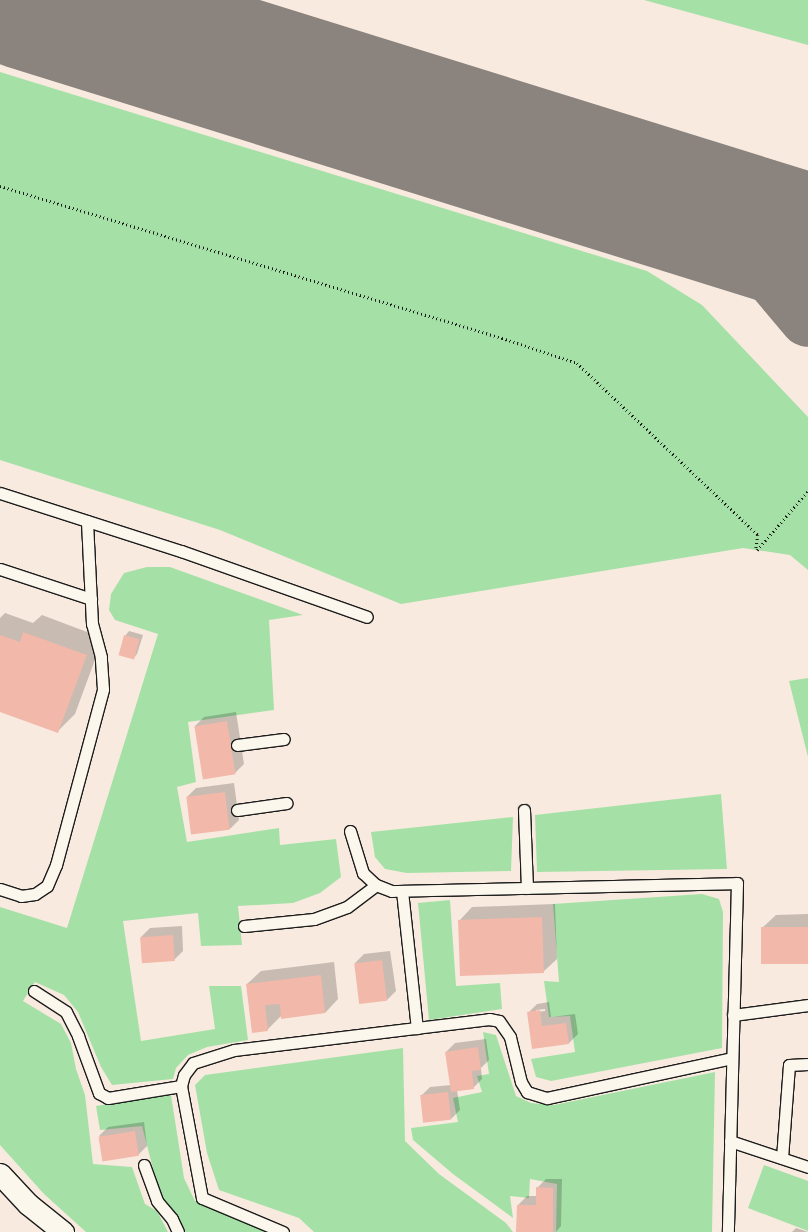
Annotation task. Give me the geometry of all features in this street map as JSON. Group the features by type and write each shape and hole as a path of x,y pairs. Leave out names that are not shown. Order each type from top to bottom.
{"street":[{"path":"0,1174 28,1204 63,1232"}],"lane":[{"path":"0,493 87,521 367,617"},
{"path":"0,888 21,896 35,894 47,886 56,865 103,689 101,657 92,624 87,521"},
{"path":"0,569 91,599"},
{"path":"237,745 284,739"},
{"path":"237,810 287,803"},
{"path":"524,810 527,888"},
{"path":"350,832 363,872 376,885 402,891 737,883 728,1232"},
{"path":"244,926 314,919 347,907 376,885"},
{"path":"402,891 417,1028"},
{"path":"34,991 66,1012 78,1036 99,1093 108,1098 180,1086"},
{"path":"733,1015 808,1005"},
{"path":"283,1232 202,1198 180,1086 184,1075 193,1063 234,1050 489,1019 499,1020 510,1037 520,1082 527,1092 547,1098 732,1058"},
{"path":"782,1158 789,1065 808,1064"},
{"path":"730,1141 808,1167"},
{"path":"144,1165 157,1201 172,1219 178,1232"}],"path":[{"path":"0,186 502,338 577,364 758,535 756,550 808,490"}],"green space":[{"path":"644,0 808,0 808,45"},
{"path":"0,72 647,271 702,305 808,417 808,570 790,555 743,548 401,604 220,530 0,460"},
{"path":"147,567 170,567 303,615 269,620 274,710 188,722 196,782 177,787 187,842 279,828 280,845 336,839 341,877 320,893 293,903 238,906 242,945 201,946 198,913 123,921 141,1041 215,1029 209,986 241,986 248,1040 207,1047 188,1055 176,1068 173,1079 112,1085 101,1067 78,1012 64,995 35,982 23,1001 61,1024 71,1043 76,1069 85,1095 93,1164 132,1167 145,1204 157,1211 168,1232 86,1232 44,1194 0,1145 0,907 67,928 158,634 115,620 109,610 111,594 124,573"},
{"path":"808,678 808,757 789,681"},
{"path":"721,794 727,869 537,872 535,815"},
{"path":"513,817 511,871 407,873 385,869 375,857 371,832"},
{"path":"702,894 719,899 723,912 722,1048 551,1081 536,1077 531,1059 575,1052 570,1016 549,1017 544,981 559,982 553,904"},
{"path":"450,900 456,986 500,983 502,1009 429,1020 418,903"},
{"path":"483,1032 496,1035 516,1096 531,1103 554,1105 715,1072 712,1232 556,1232 557,1184 530,1179 529,1198 510,1196 513,1218 453,1174 413,1140 411,1128 458,1122 453,1098 482,1092 477,1076 489,1074"},
{"path":"403,1048 405,1141 439,1174 506,1223 513,1232 314,1232 299,1218 219,1190 207,1153 195,1085 205,1075"},
{"path":"171,1095 184,1178 195,1201 267,1232 184,1232 159,1192 142,1126 100,1130 96,1106"},
{"path":"764,1165 808,1181 808,1231 748,1208"}],"building":[{"path":"23,632 87,655 58,733 0,712 0,635 20,642"},
{"path":"124,635 139,639 134,659 119,655"},
{"path":"227,721 235,774 203,779 194,726"},
{"path":"225,792 230,830 191,834 186,797"},
{"path":"542,917 544,973 460,976 458,920"},
{"path":"761,927 808,927 808,964 761,964"},
{"path":"173,935 175,961 142,963 140,937"},
{"path":"382,960 387,1001 359,1004 354,963"},
{"path":"321,975 325,1013 281,1019 280,1004 265,1005 268,1031 252,1033 246,984"},
{"path":"540,1010 542,1026 566,1023 569,1044 532,1049 527,1012"},
{"path":"478,1047 481,1070 472,1071 474,1089 451,1092 445,1052"},
{"path":"448,1092 451,1120 423,1123 420,1095"},
{"path":"135,1131 139,1156 102,1161 98,1137"},
{"path":"536,1187 553,1188 553,1232 516,1232 517,1205 536,1205"}],"taxiway":[{"path":"722,217 808,319"}],"runway":[{"path":"27,0 808,243"}]}
